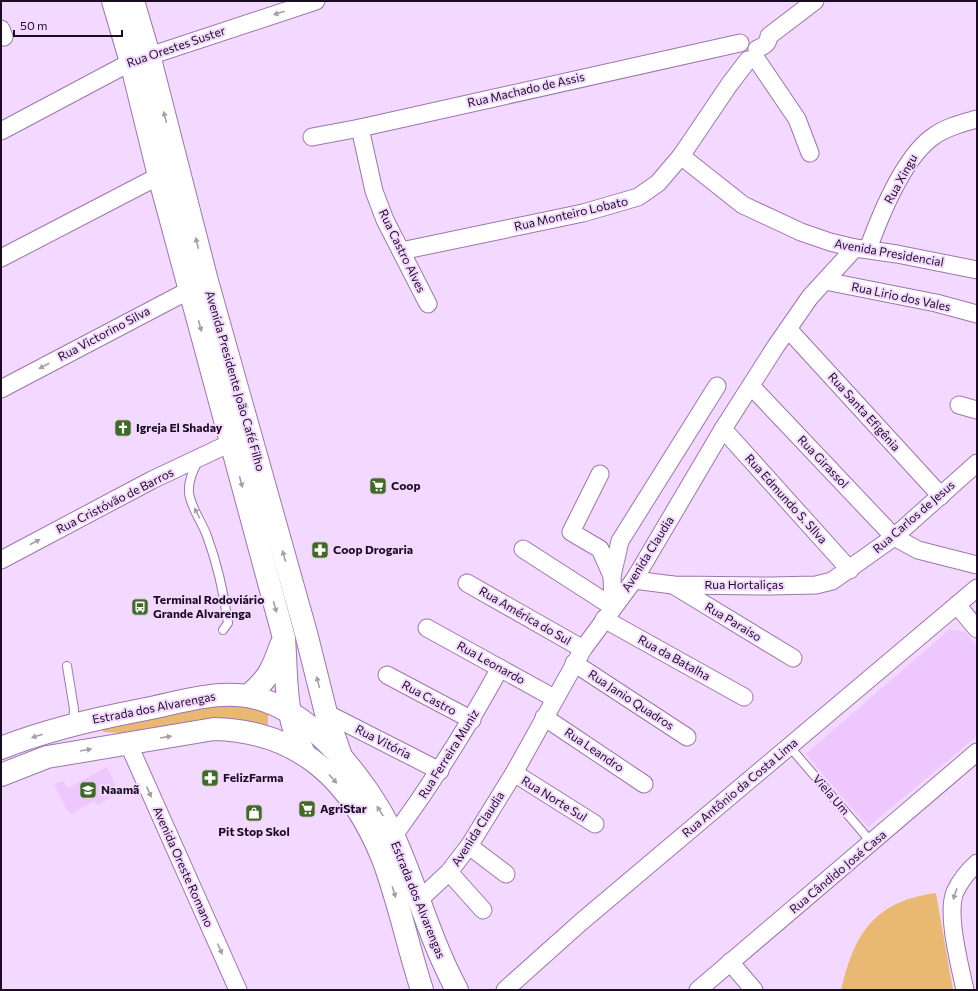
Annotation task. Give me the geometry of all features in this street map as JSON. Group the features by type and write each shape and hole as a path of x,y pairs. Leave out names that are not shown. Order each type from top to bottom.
{"main road":[{"name":"Avenida Presidente João Café Filho","path":"113,1 140,58 198,285 230,444 284,638 288,712 294,732 304,753"},
{"name":"Avenida Presidente João Café Filho","path":"133,1 140,58 159,176 250,432 306,633 326,713 342,759"},
{"path":"248,696 262,685 271,673 284,638"},
{"name":"Estrada dos Alvarengas","path":"1,748 73,724 216,695 248,696 271,703 288,712 310,726 342,759 368,794 393,837 441,957 457,990"},
{"path":"47,757 67,740 73,724"},
{"name":"Estrada dos Alvarengas","path":"1,775 47,757 197,732 234,730 271,739 304,753 332,777 368,826 389,877 422,990"}],"street":[{"name":"Rua Orestes Suster","path":"1,131 140,58 316,1"},
{"path":"810,153 794,113 751,50 768,42 769,36 815,1"},
{"name":"Rua Machado de Assis","path":"312,136 360,128 751,50"},
{"name":"Rua Monteiro Lobato","path":"401,252 583,213 638,197 658,183 681,156 751,50"},
{"name":"Rua Xingu","path":"861,249 918,149 935,135 977,119"},
{"name":"Rua Castro Alves","path":"360,128 374,190 385,220 428,304"},
{"name":"Avenida Presidencial","path":"681,156 743,205 801,232 830,242 861,249 977,270"},
{"path":"1,258 159,176"},
{"name":"Avenida Claudia","path":"418,901 449,872 469,846 514,774 574,663 634,580 723,429 788,329 810,297 861,249"},
{"name":"Rua Lirio dos Vales","path":"825,282 936,303 977,314"},
{"name":"Rua Victorino Silva","path":"1,389 198,285"},
{"name":"Rua Santa Efigênia","path":"788,329 941,496"},
{"path":"609,613 612,576 620,541 717,386"},
{"name":"Rua Girassol","path":"751,386 894,537 918,550 977,565"},
{"path":"959,405 977,410"},
{"name":"Rua Edmundo S. SIlva","path":"723,429 850,570"},
{"name":"Rua Cristóvão de Barros","path":"1,560 152,480 230,444 250,432"},
{"name":"Rua Carlos de Jesus","path":"850,570 894,537 977,463"},
{"path":"600,474 571,532 600,549 612,576"},
{"name":"Rua da Batalha","path":"523,549 609,613 744,697"},
{"name":"Rua Hortaliças","path":"634,580 673,585 816,585 832,581 850,570"},
{"name":"Rua América do Sul","path":"467,583 583,649"},
{"name":"Rua Paraiso","path":"673,585 793,658"},
{"name":"Rua Antônio da Costa Lima","path":"505,990 581,922 977,588"},
{"path":"957,605 977,629"},
{"name":"Rua Leonardo","path":"427,628 554,698"},
{"name":"Rua Janio Quadros","path":"574,663 687,737"},
{"name":"Rua Ferreira Muniz","path":"393,837 440,771 472,720 500,668"},
{"name":"Rua Castro","path":"387,675 472,720"},
{"name":"Rua Vitória","path":"326,713 440,771"},
{"name":"Rua Leandro","path":"544,717 644,784"},
{"name":"Avenida Oreste Romano","path":"128,743 238,990"},
{"name":"Rua Cândido José Casa","path":"698,990 977,752"},
{"name":"Rua Norte Sul","path":"514,774 595,824"},
{"path":"469,846 506,874"},
{"path":"965,990 951,908 954,893 962,879 977,863"},
{"path":"449,872 483,910"},
{"path":"730,962 754,990"}],"lane":[{"path":"200,458 192,474 189,493 191,502 200,518 211,550 228,623 223,630"},
{"path":"67,666 74,709 73,724"},
{"name":"Viela Um","path":"789,746 872,843"}],"shaded area":[{"path":"950,629 965,632 977,647 977,736 868,827 806,754"},
{"path":"230,700 268,708 268,727 188,724 120,733 103,732 103,727"},
{"name":"Naamã","path":"107,767 119,792 98,805 94,801 71,814 67,810 54,784 63,781 68,788"},
{"path":"936,893 953,990 841,990 846,970 853,952 870,923 883,912 897,904 915,897"}],"place":[{"name":"Igreja El Shaday","path":"123,428"},
{"name":"Coop","path":"378,486"},
{"name":"Coop Drogaria","path":"320,550"},
{"name":"Terminal Rodoviário Grande Alvarenga","path":"140,607"},
{"name":"FelizFarma","path":"210,778"},
{"name":"Naamã","path":"88,790"},
{"name":"AgriStar","path":"307,809"},
{"name":"Pit Stop Skol","path":"254,813"}]}
